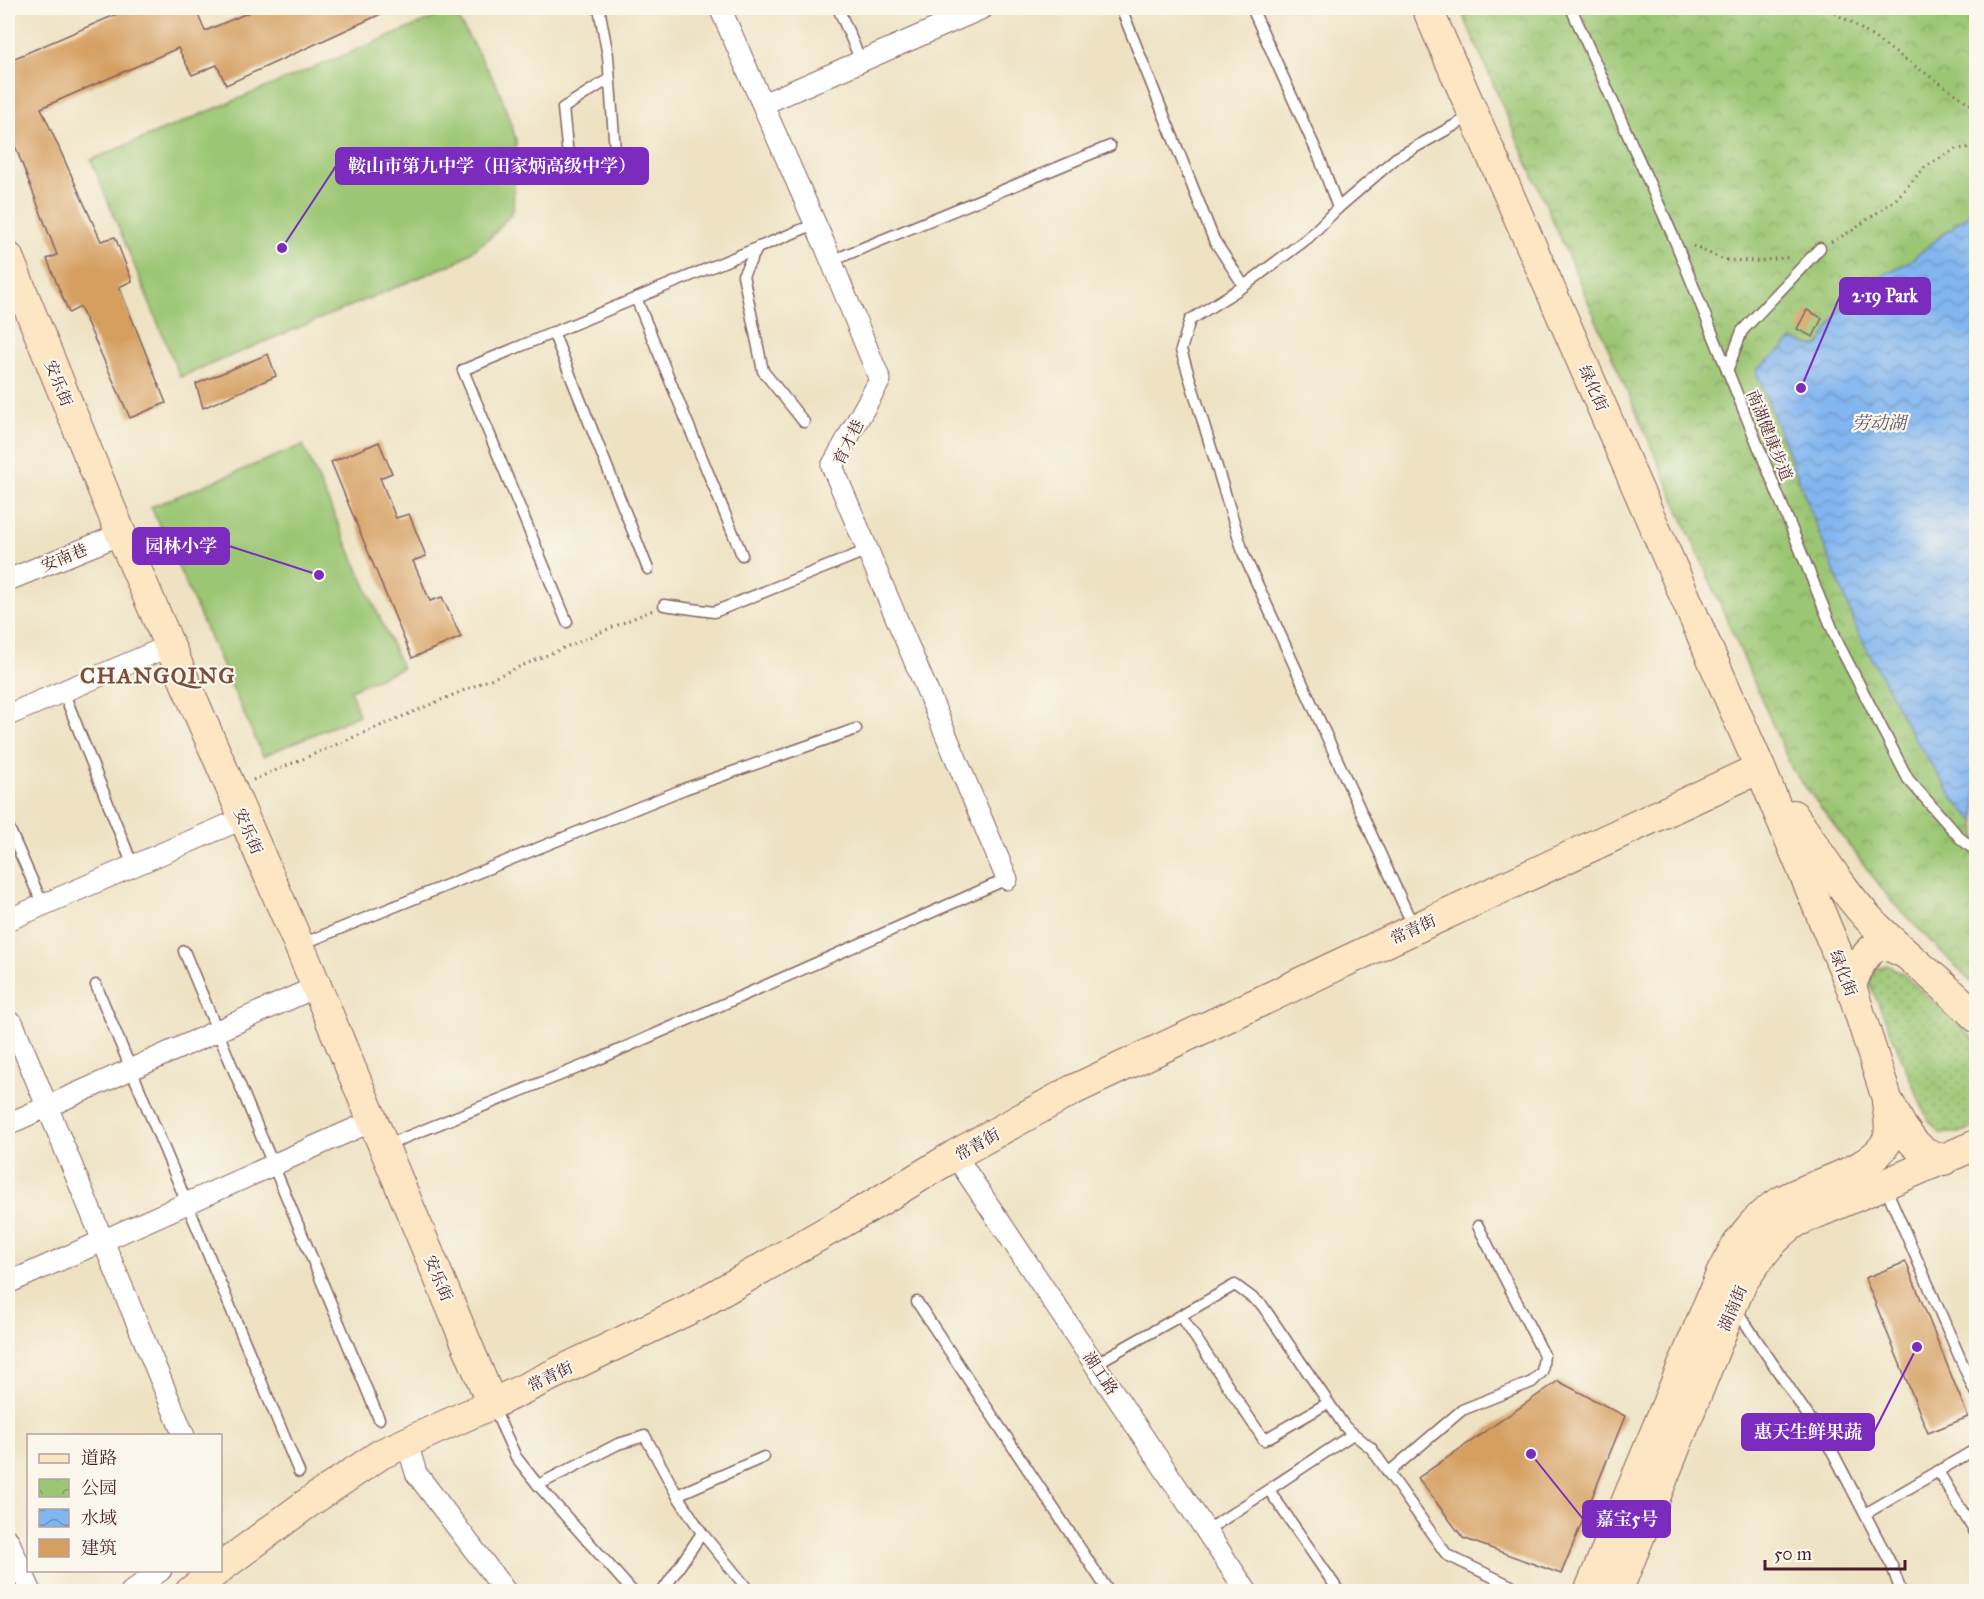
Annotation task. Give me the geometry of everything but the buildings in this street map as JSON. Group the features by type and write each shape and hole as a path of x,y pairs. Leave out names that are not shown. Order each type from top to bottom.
{"street":[{"name":"育才巷","path":"720,8 831,261 880,380 832,466 1007,879"},
{"path":"763,104 861,61 953,14 983,8"},
{"name":"绿化街","path":"1427,8 1760,768 1851,986 1887,1099 1913,1142 1924,1152 1944,1160"},
{"name":"安乐街","path":"10,269 492,1404"},
{"name":"安南巷","path":"8,580 121,534"},
{"path":"8,715 169,646"},
{"name":"绿化街","path":"1760,768 1839,883 1869,919 1977,1017"},
{"name":"常青街","path":"222,1567 304,1505 381,1454 492,1404 696,1306 864,1211 955,1155 1073,1090 1414,928 1760,768"},
{"path":"8,920 244,818"},
{"path":"1851,986 1858,963 1878,945 1891,947 1904,953"},
{"path":"8,1124 316,987"},
{"path":"13,1024 183,1434"},
{"name":"湖南街","path":"1589,1592 1720,1274 1733,1248 1750,1227 1782,1201 1866,1163 1879,1151 1888,1138 1887,1099"},
{"path":"8,1283 273,1165 378,1134"},
{"name":"湖南街","path":"1617,1592 1732,1304 1741,1284 1770,1245 1783,1231 1796,1222 1977,1145"},
{"name":"湖工路","path":"955,1155 1247,1592"},
{"path":"407,1443 417,1473 506,1592"},
{"path":"8,1540 32,1592"},
{"path":"131,1592 158,1572"},
{"name":"常青街","path":"190,1592 215,1572"}],"lane":[{"path":"599,8 608,56 616,164"},
{"path":"838,8 861,61"},
{"path":"1121,8 1214,240 1244,286"},
{"path":"1252,8 1320,159 1338,208"},
{"name":"南湖健康步道","path":"1571,8 1672,236 1838,643 1908,779 1960,838 1977,851"},
{"path":"568,156 563,108 609,78"},
{"path":"1414,928 1244,555 1181,350 1190,320 1244,286 1308,238 1338,208 1396,158 1474,115"},
{"path":"831,261 1110,146"},
{"path":"567,622 463,370 815,224"},
{"path":"758,247 743,275 764,371 804,422"},
{"path":"1727,371 1742,331 1820,248"},
{"path":"636,298 742,555"},
{"path":"553,332 648,569"},
{"path":"664,605 714,612 868,550"},
{"path":"63,691 133,866"},
{"path":"299,945 684,789 856,729"},
{"path":"8,826 42,905"},
{"path":"378,1134 590,1063 1007,879"},
{"path":"184,951 379,1419"},
{"path":"96,985 299,1472"},
{"path":"1885,1185 1974,1390"},
{"path":"1388,1473 1462,1410 1532,1382 1542,1372 1544,1355 1478,1226"},
{"path":"1095,1364 1235,1285 1262,1305 1345,1427 1371,1448 1447,1555 1524,1592"},
{"path":"917,1302 1109,1592"},
{"path":"1732,1304 1832,1450 1892,1566 1901,1592"},
{"path":"1181,1316 1264,1440 1328,1403"},
{"path":"492,1404 516,1457 633,1592"},
{"path":"1206,1531 1353,1434"},
{"path":"538,1485 618,1444 645,1436 677,1495 702,1533 750,1592"},
{"path":"1865,1514 1977,1449"},
{"path":"677,1495 764,1457"},
{"path":"1938,1471 1977,1534"},
{"path":"1269,1490 1336,1587"},
{"path":"662,1592 702,1533"}],"path":[{"path":"1668,8 1678,12 1714,8"},
{"path":"1824,8 1851,22 1977,108"},
{"path":"1672,236 1724,261 1757,261 1790,257 1820,248 1853,230 1895,200 1925,167 1956,149 1977,147"},
{"path":"232,789 664,605"}],"green space":[{"path":"1460,8 1976,8 1976,987 1892,902 1792,769"},
{"path":"453,10 499,89 516,139 513,211 492,236 459,261 180,377 91,160"},
{"path":"303,445 402,668 350,690 359,715 263,756 151,507"},
{"path":"1887,965 1901,972 1976,1041 1976,1126 1959,1133 1940,1133 1927,1118 1869,981 1874,970"}],"water":[{"name":"劳动湖","path":"1976,208 1976,822 1955,801 1911,733 1858,632 1756,371 1793,340 1818,347 1849,293 1910,261"}],"place":[{"name":"鞍山市第九中学（田家炳高级中学）","path":"282,248"},
{"name":"2·19 Park","path":"1801,388"},
{"name":"园林小学","path":"319,575"},
{"name":"惠天生鲜果蔬","path":"1917,1347"},
{"name":"嘉宝5号","path":"1531,1454"}],"district":[{"name":"CHANGQING","path":"158,675"}]}
